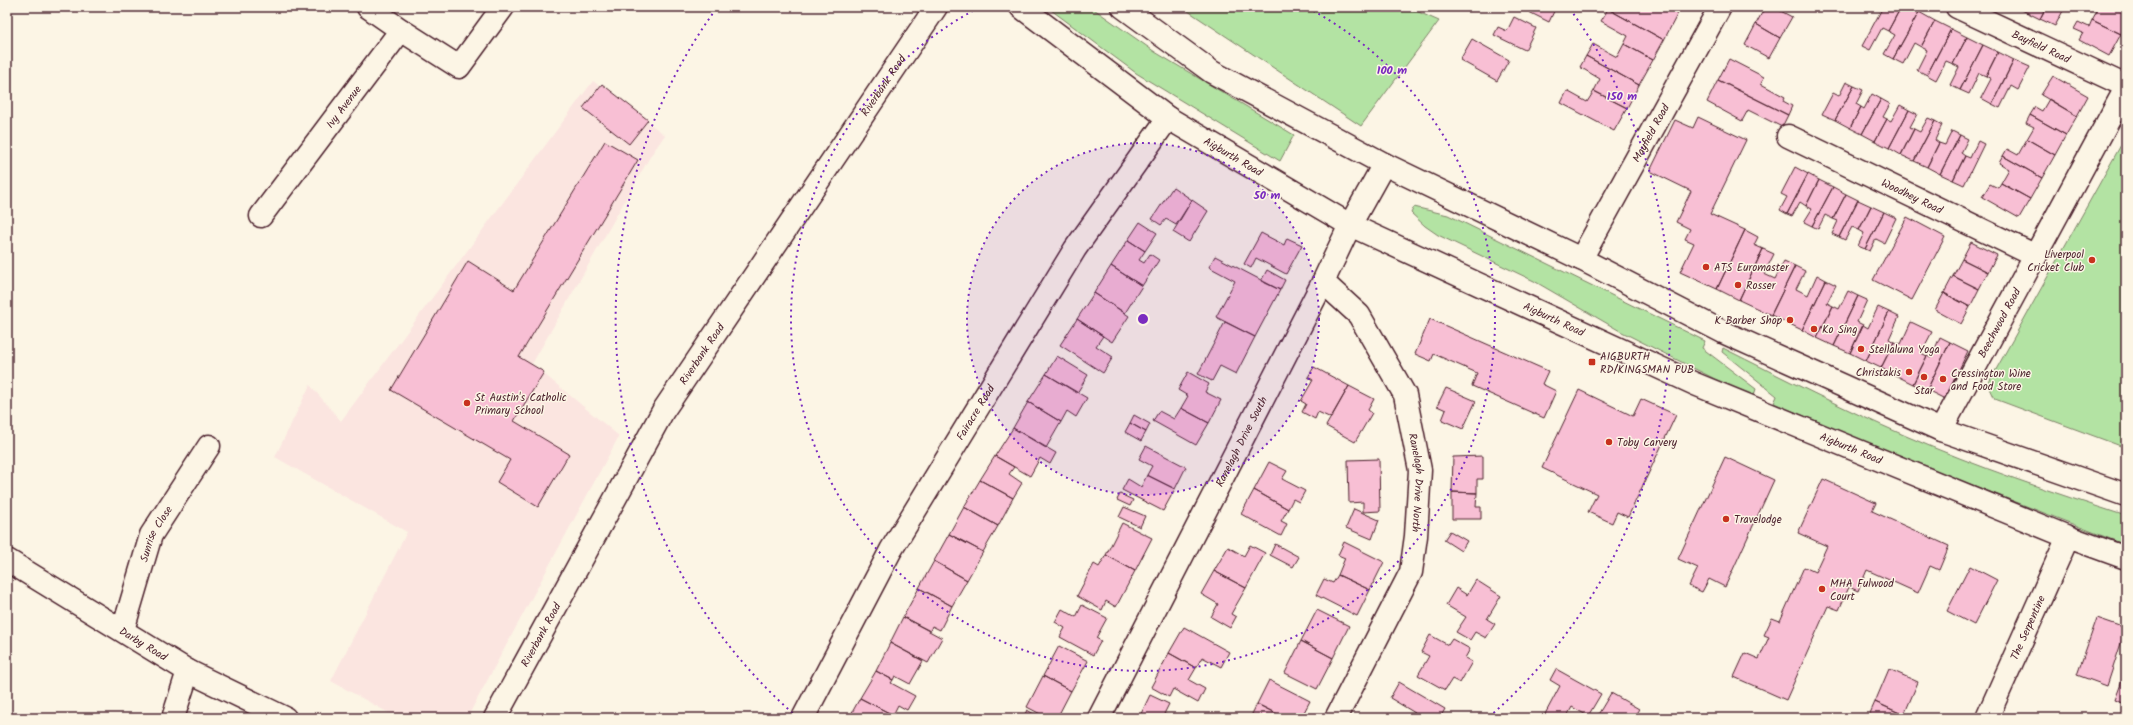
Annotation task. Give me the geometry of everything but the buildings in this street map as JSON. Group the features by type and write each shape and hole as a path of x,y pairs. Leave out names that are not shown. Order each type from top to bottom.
{"main road":[{"path":"368,7 459,67 503,7"},
{"name":"Riverbank Road","path":"495,718 662,411 936,7"},
{"name":"Aigburth Road","path":"1021,7 1168,118 1350,225 1695,384 2068,537 2126,558"},
{"path":"1123,7 1212,72 1384,164 1581,259 1722,332 1941,430 2126,494"},
{"name":"Mayfield Road","path":"1581,259 1720,7"},
{"name":"Bayfield Road","path":"1957,7 2126,87"},
{"name":"Ivy Avenue","path":"261,216 401,30"},
{"name":"Beechwood Road","path":"1941,430 2126,87"},
{"name":"Fairacre Road","path":"803,718 891,550 1075,249 1168,118"},
{"name":"Woodhey Road","path":"1788,136 2036,256"},
{"name":"Ranelagh Drive South","path":"1099,718 1324,282 1350,225 1384,164"},
{"name":"Ranelagh Drive North","path":"1324,282 1359,315 1405,394 1420,470 1416,536 1411,572 1336,718"},
{"name":"Sunrise Close","path":"123,630 151,535 209,446"},
{"name":"The Serpentine","path":"1987,718 2068,537"},
{"name":"Darby Road","path":"7,560 188,671 285,718"},
{"path":"173,718 188,671"}],"shaded area":[{"name":"St Austin's Catholic Primary School","path":"593,81 665,135 651,155 532,364 619,436 467,718 398,718 331,681 407,532 275,457 310,385 341,421"}],"green space":[{"path":"1047,7 1091,7 1155,52 1294,135 1280,161 1136,73"},
{"path":"1182,7 1407,7 1439,21 1361,126"},
{"name":"Liverpool Cricket Club","path":"2126,136 2126,448 1995,399 1988,384"},
{"path":"1414,207 1448,215 1705,341 1702,348 1756,389 1754,395 1715,379 1620,331 1534,281 1438,235 1425,226 1411,213"},
{"path":"1723,348 1883,426 1933,447 2015,479 2126,516 2126,545 1898,456 1774,403 1777,396 1722,352"}],"place":[{"name":"Liverpool Cricket Club","path":"2092,260"},
{"name":"ATS Euromaster","path":"1706,267"},
{"name":"Rosser","path":"1738,285"},
{"name":"K Barber Shop","path":"1790,320"},
{"name":"Ko Sing","path":"1814,329"},
{"name":"Stellaluna Yoga","path":"1861,349"},
{"name":"AIGBURTH RD/KINGSMAN PUB","path":"1592,362"},
{"name":"Christakis","path":"1909,372"},
{"name":"Star","path":"1924,377"},
{"name":"Cressington Wine and Food Store","path":"1943,379"},
{"name":"St Austin's Catholic Primary School","path":"467,403"},
{"name":"Toby Carvery","path":"1609,442"},
{"name":"Travelodge","path":"1726,519"},
{"name":"MHA Fulwood Court","path":"1822,589"}]}
